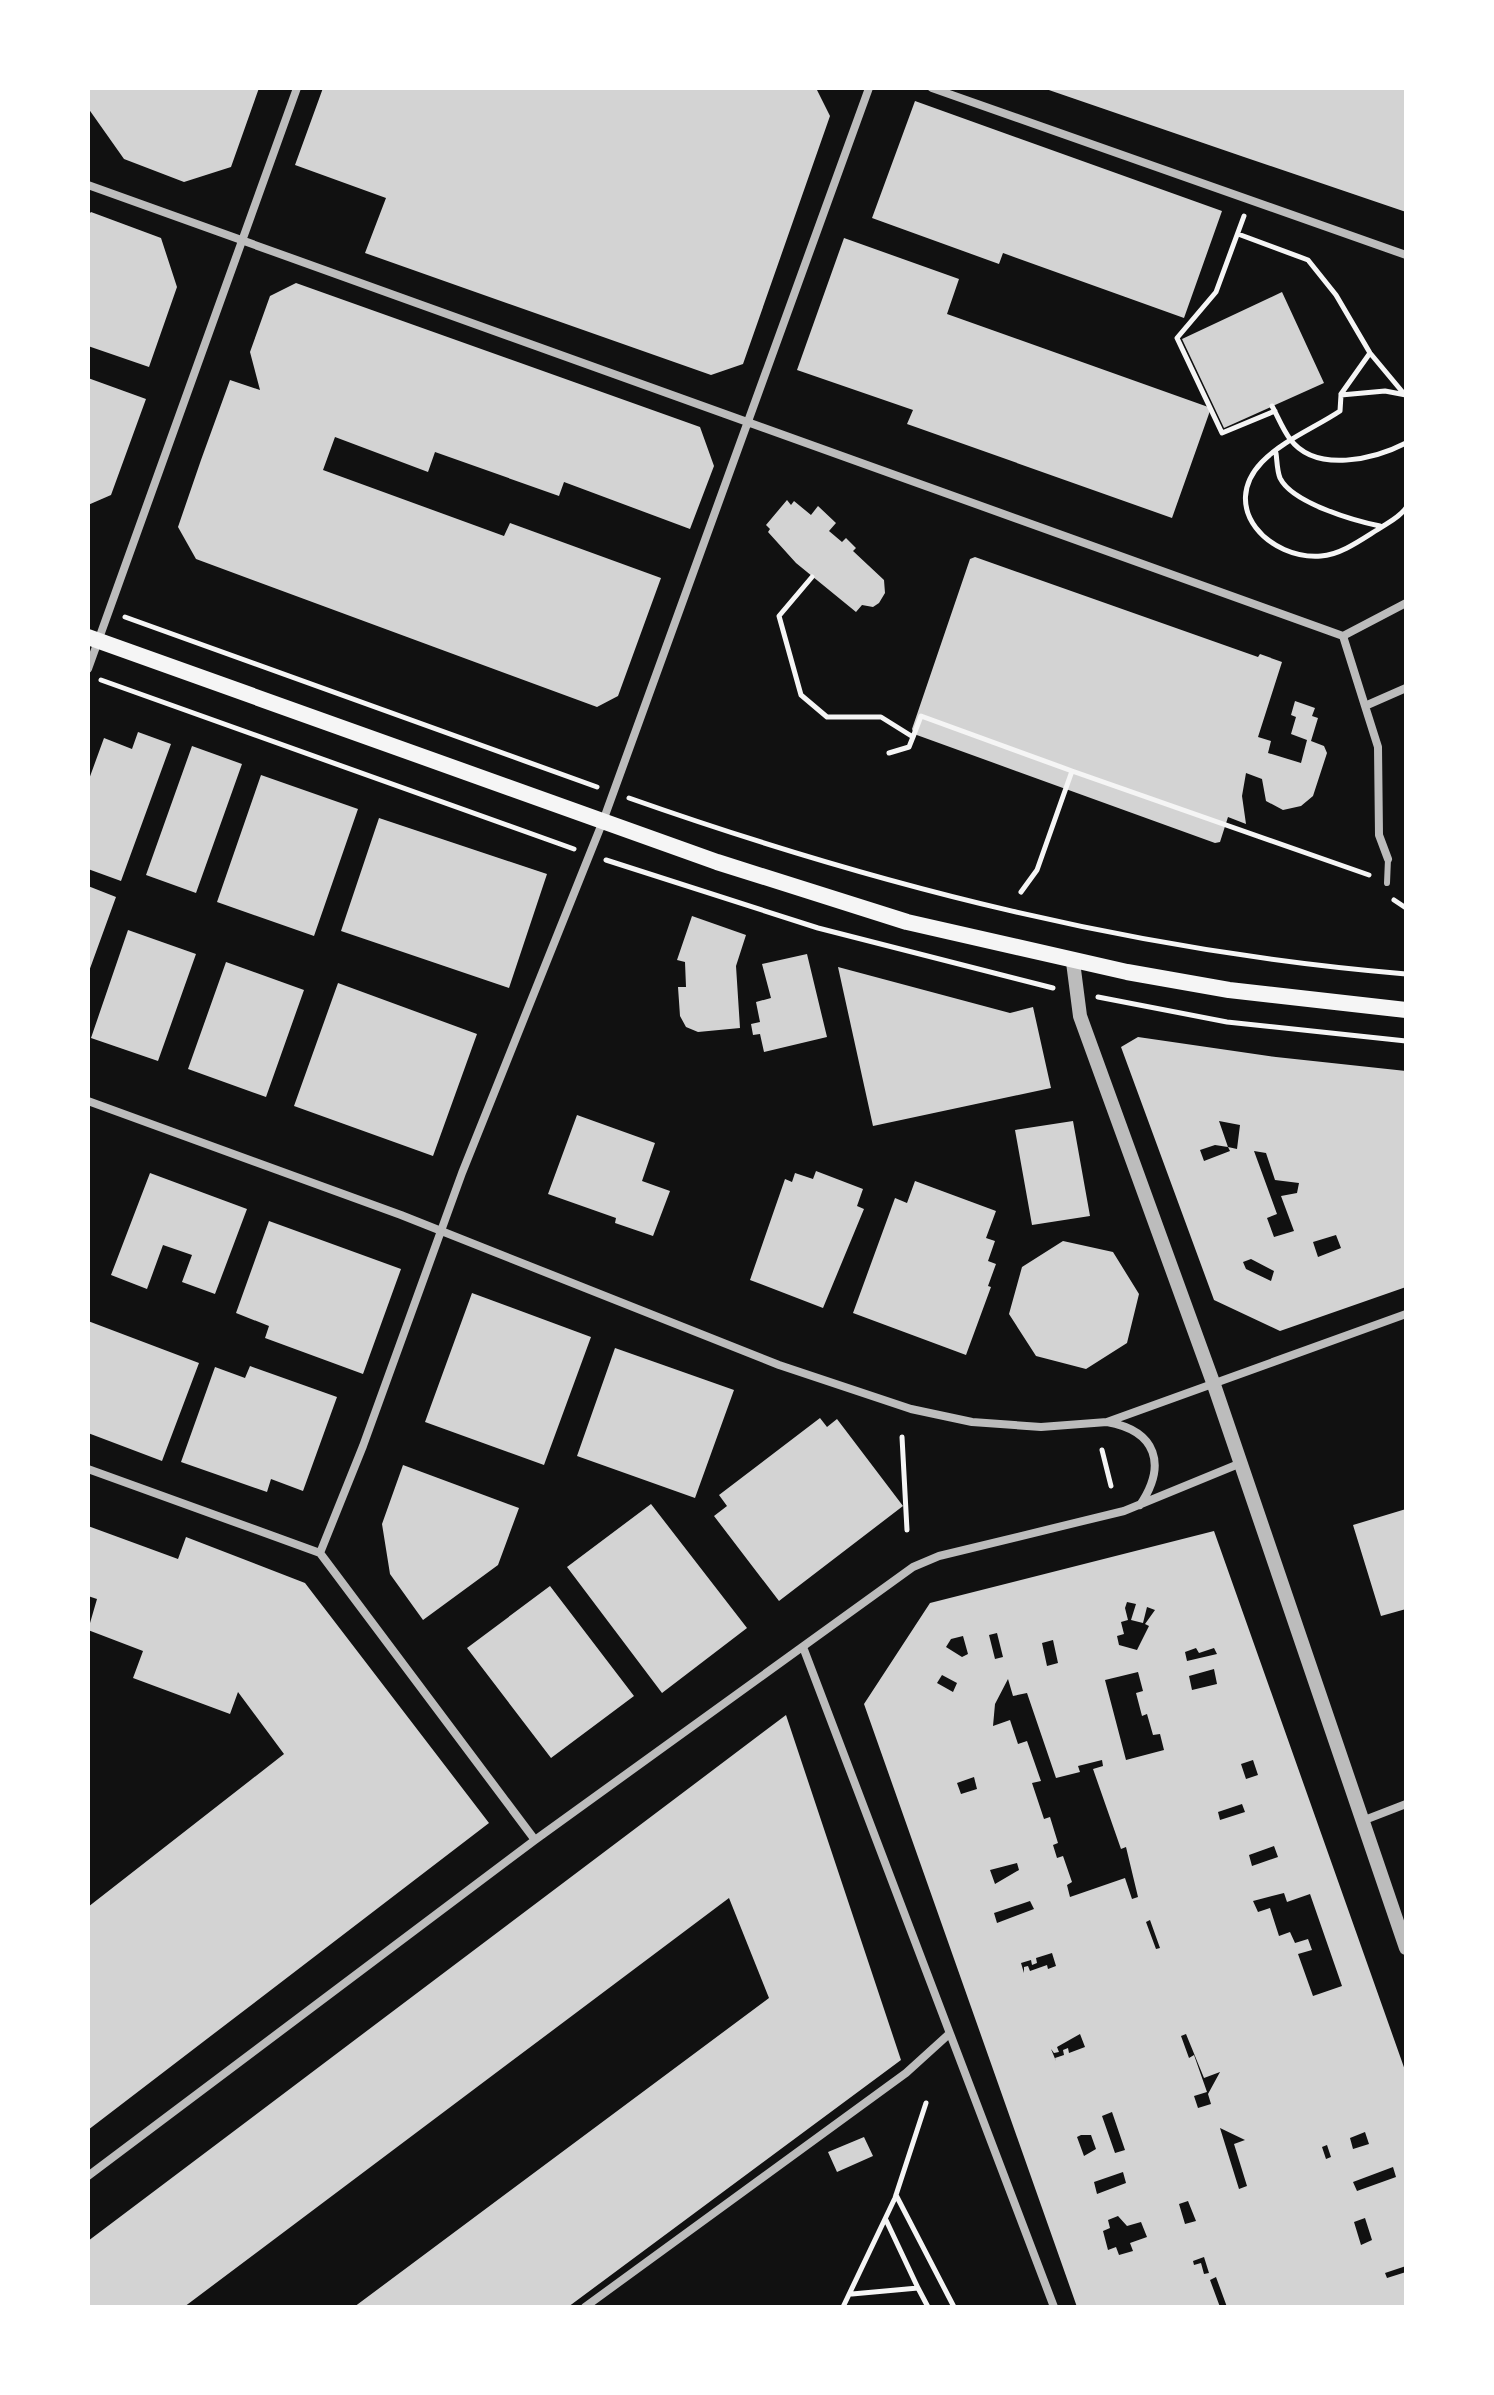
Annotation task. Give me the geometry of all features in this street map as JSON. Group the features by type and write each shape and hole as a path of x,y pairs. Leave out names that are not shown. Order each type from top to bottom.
{"main road":[{"path":"93,639 837,901 1073,962 1229,990 1406,1010"}],"street":[{"path":"88,669 93,639 243,241 297,88"},
{"path":"320,1553 363,1446 441,1231 603,821 869,88"},
{"path":"932,88 1406,255"},
{"path":"88,185 1343,636 1406,603"},
{"path":"1343,636 1378,747 1379,835 1388,859"},
{"path":"1365,706 1406,688"},
{"path":"1073,962 1080,1016 1214,1385 1406,1948"},
{"path":"88,1101 441,1231 779,1365 911,1409 1019,1427 1107,1422 1406,1314"},
{"path":"1107,1422 1139,1433 1152,1451 1155,1478 1140,1505"},
{"path":"88,2176 535,1840 890,1582 939,1556 1140,1505 1241,1463"},
{"path":"88,1469 320,1553 535,1840"},
{"path":"803,1647 1054,2307"},
{"path":"1361,1821 1406,1804"},
{"path":"585,2307 906,2073 949,2034"}],"lane":[{"path":"1387,883 1388,859"}],"path":[{"path":"1244,216 1216,292 1177,338 1222,433 1274,409 1292,442 1321,458 1360,460 1406,443"},
{"path":"1238,234 1308,260 1336,295 1370,353 1406,395"},
{"path":"1370,353 1341,395 1340,411 1263,461 1244,489 1244,510 1254,526 1275,544 1304,555 1324,557 1382,526 1406,508"},
{"path":"1341,395 1385,391 1406,395"},
{"path":"1276,453 1280,478 1293,491 1345,517 1382,526"},
{"path":"812,577 779,616 801,695 827,717 881,717 913,737"},
{"path":"134,620 571,778"},
{"path":"113,684 548,839"},
{"path":"889,753 909,747 921,716 1387,883"},
{"path":"1021,892 1037,870 1072,771"},
{"path":"663,810 844,870 1000,910 1123,937 1325,967 1406,974"},
{"path":"635,870 818,928 1027,982"},
{"path":"1120,1002 1227,1022 1406,1041"},
{"path":"902,1437 907,1530"},
{"path":"1102,1450 1111,1486"},
{"path":"843,2307 896,2195 926,2103"},
{"path":"896,2195 954,2307"},
{"path":"885,2219 928,2307"},
{"path":"851,2295 918,2288"}],"building":[{"path":"88,88 259,88 231,167 184,182 124,159 88,108"},
{"path":"323,88 816,88 830,116 743,364 711,375 365,253 386,198 295,165"},
{"path":"1043,88 1406,88 1406,212 1244,157"},
{"path":"915,101 1222,211 1184,318 1003,253 999,264 872,218"},
{"path":"91,212 161,238 177,287 149,367 88,346 88,215"},
{"path":"844,238 959,279 947,314 1211,408 1172,518 907,424 913,410 797,370"},
{"path":"296,283 700,427 714,466 690,529 564,482 559,496 435,452 428,472 335,437 323,470 504,536 510,523 661,578 618,696 597,707 196,559 178,527 201,460 230,380 260,390 250,352 270,296"},
{"path":"1282,292 1324,383 1224,428 1182,339"},
{"path":"88,378 146,399 111,495 88,505"},
{"path":"787,500 791,505 794,501 811,515 818,506 836,523 829,531 842,542 846,538 856,548 853,551 884,580 885,593 879,603 873,607 862,605 856,612 796,563 768,532 770,529 766,525"},
{"path":"975,557 1258,657 1260,654 1282,662 1258,737 1271,741 1268,753 1301,763 1307,740 1291,734 1296,717 1291,715 1295,701 1315,708 1312,716 1318,718 1311,741 1324,746 1327,753 1313,796 1301,806 1283,810 1266,801 1262,779 1246,773 1242,796 1246,824 1228,817 1220,842 1215,843 914,734 912,729 970,559"},
{"path":"138,732 171,744 121,881 88,869 88,782 104,738 132,749"},
{"path":"192,746 242,764 196,893 146,875"},
{"path":"261,775 358,809 314,936 217,902"},
{"path":"379,818 547,874 509,988 341,931"},
{"path":"88,886 116,897 88,974"},
{"path":"692,916 746,935 736,966 740,1028 698,1032 686,1027 680,1016 678,987 686,987 685,962 677,960"},
{"path":"128,930 196,954 158,1061 91,1038"},
{"path":"807,954 827,1037 764,1052 760,1034 753,1035 751,1024 760,1022 756,1002 771,998 762,964"},
{"path":"226,962 304,990 266,1097 188,1069"},
{"path":"838,967 1010,1013 1033,1007 1051,1088 873,1126"},
{"path":"338,983 477,1034 433,1156 294,1106"},
{"path":"1138,1037 1276,1057 1406,1071 1406,1287 1280,1331 1214,1300 1121,1047","holes":["1219,1121 1240,1125 1237,1149 1228,1147","1215,1145 1228,1147 1230,1151 1204,1161 1200,1150","1254,1151 1266,1153 1275,1180 1299,1183 1297,1193 1281,1196 1294,1231 1274,1237 1267,1218 1277,1214","1336,1235 1341,1248 1318,1257 1313,1242","1251,1259 1274,1271 1271,1281 1246,1269 1243,1262"]},
{"path":"577,1115 655,1143 642,1181 670,1191 653,1236 615,1223 616,1218 548,1194"},
{"path":"1073,1121 1090,1216 1032,1225 1015,1130"},
{"path":"816,1171 863,1189 857,1206 864,1209 823,1308 750,1280 785,1179 792,1182 795,1173 813,1179"},
{"path":"150,1173 247,1209 215,1294 182,1282 192,1255 163,1245 147,1289 111,1275"},
{"path":"915,1181 996,1211 986,1238 995,1241 988,1261 996,1264 988,1286 991,1287 966,1355 853,1313 895,1198 907,1203"},
{"path":"269,1221 401,1269 363,1374 265,1338 269,1326 236,1313"},
{"path":"1063,1241 1113,1252 1139,1294 1127,1343 1086,1369 1036,1356 1009,1314 1022,1267"},
{"path":"472,1293 591,1337 544,1465 425,1422"},
{"path":"88,1321 199,1363 162,1461 88,1433"},
{"path":"615,1348 734,1390 695,1498 577,1456"},
{"path":"250,1366 337,1397 303,1491 271,1479 267,1492 181,1462 215,1367 245,1378"},
{"path":"820,1418 827,1427 837,1419 903,1506 779,1601 714,1516 727,1506 719,1495"},
{"path":"403,1465 519,1508 498,1565 423,1620 390,1574 382,1524"},
{"path":"651,1504 747,1628 662,1693 567,1567"},
{"path":"1406,1509 1406,1609 1381,1616 1353,1525"},
{"path":"88,1526 178,1559 186,1537 305,1583 489,1823 88,2130 88,1907 284,1754 238,1692 230,1714 133,1678 143,1651 88,1630 97,1599 88,1596"},
{"path":"1214,1531 1406,2073 1406,2266 1385,2273 1387,2278 1406,2272 1406,2307 1227,2307 1216,2277 1210,2280 1220,2307 1077,2307 864,1704 930,1603","holes":["1127,1602 1136,1604 1131,1620 1143,1623 1147,1607 1155,1610 1145,1624 1149,1626 1137,1650 1119,1645 1117,1636 1124,1634 1121,1622 1128,1620","997,1633 1003,1657 995,1659 989,1635","963,1636 968,1654 962,1657 946,1647 951,1639","1053,1640 1058,1663 1047,1666 1042,1643","1196,1648 1199,1653 1214,1648 1217,1654 1187,1661 1185,1652","1214,1669 1217,1684 1192,1690 1189,1676","1138,1672 1143,1691 1136,1693 1142,1716 1147,1714 1153,1735 1160,1734 1164,1750 1126,1760 1105,1680","942,1675 957,1683 953,1692 937,1683","1008,1679 1013,1696 1027,1693 1056,1778 1080,1772 1078,1766 1102,1760 1103,1766 1093,1769 1121,1849 1126,1847 1138,1897 1132,1899 1125,1878 1070,1897 1067,1885 1072,1882 1063,1856 1057,1858 1053,1845 1058,1843 1050,1817 1044,1819 1032,1783 1041,1781 1027,1741 1018,1744 1010,1720 993,1726 995,1704","1253,1760 1258,1775 1246,1779 1241,1764","974,1777 977,1789 961,1794 957,1783","1242,1804 1245,1812 1220,1820 1218,1812","1274,1846 1278,1857 1252,1866 1249,1855","1017,1863 1019,1870 995,1884 990,1870","1284,1893 1287,1902 1310,1894 1342,1986 1313,1996 1298,1954 1312,1950 1308,1939 1295,1943 1290,1932 1279,1936 1270,1908 1258,1912 1253,1901","1030,1901 1034,1909 997,1923 994,1913","1150,1920 1160,1948 1156,1949 1146,1922","1052,1953 1056,1966 1048,1969 1047,1965 1030,1971 1028,1966 1024,1967 1024,1973 1021,1963 1031,1960 1032,1965 1037,1963 1036,1958","1080,2034 1085,2047 1069,2053 1068,2048 1063,2050 1064,2055 1055,2058 1056,2061 1051,2049 1054,2053 1059,2052 1057,2047","1186,2034 1204,2078 1220,2072 1208,2094 1211,2104 1198,2108 1194,2096 1207,2092 1194,2055 1189,2058 1181,2036","1112,2112 1125,2150 1115,2153 1102,2116","1220,2128 1245,2140 1234,2144 1247,2186 1239,2189","1365,2132 1369,2144 1353,2149 1350,2138","1091,2135 1096,2149 1084,2156 1077,2137","1327,2145 1331,2157 1326,2159 1322,2147","1393,2167 1396,2177 1357,2191 1353,2182","1123,2172 1126,2183 1097,2194 1094,2182","1188,2201 1196,2221 1185,2224 1179,2204","1118,2216 1127,2226 1141,2222 1147,2237 1130,2243 1133,2251 1119,2255 1116,2247 1108,2250 1103,2231 1110,2228 1108,2220","1365,2218 1372,2240 1361,2245 1354,2222","1204,2257 1209,2273 1204,2274 1201,2263 1194,2265 1193,2261"]},
{"path":"550,1586 634,1696 551,1758 467,1648"},
{"path":"786,1715 901,2060 568,2307 354,2307 769,1998 729,1898 184,2307 88,2307 88,2241"},
{"path":"864,2137 873,2156 837,2172 828,2152"}]}
